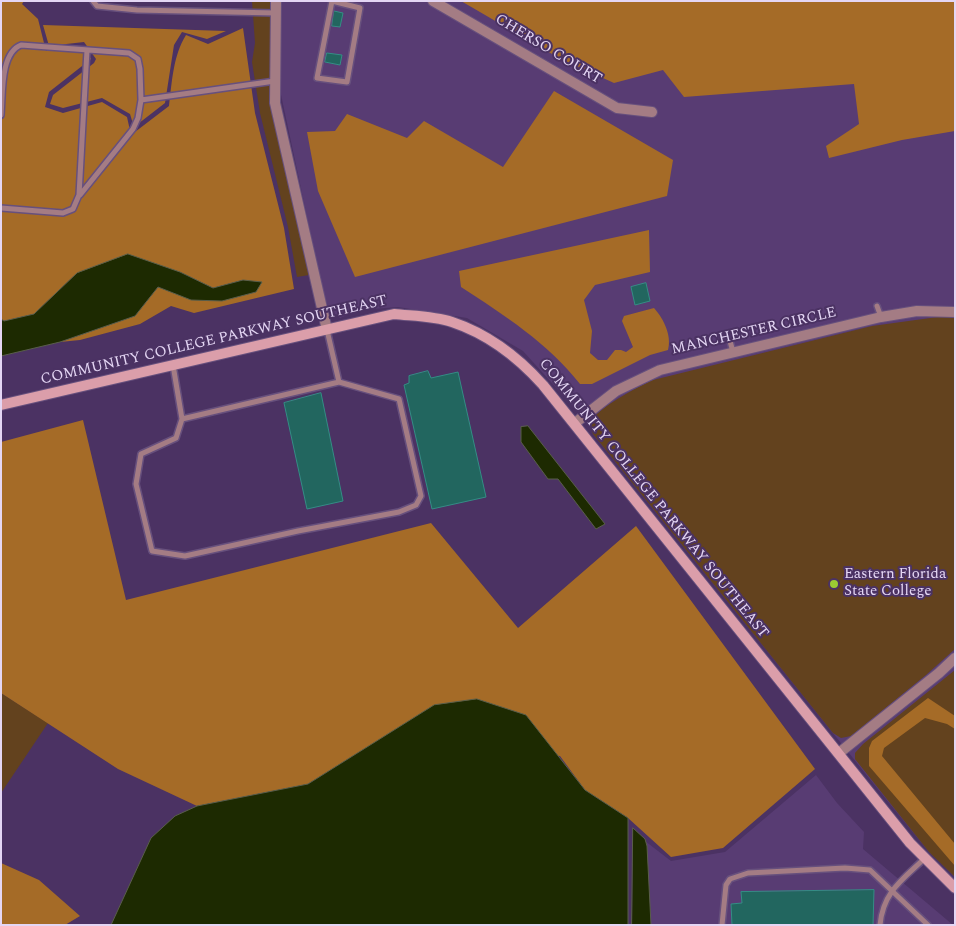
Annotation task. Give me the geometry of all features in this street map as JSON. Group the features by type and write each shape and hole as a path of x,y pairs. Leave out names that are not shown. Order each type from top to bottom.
{"street":[{"path":"276,1 275,103 327,330"},
{"name":"CHERSO COURT","path":"433,1 617,108 652,112"},
{"name":"MANCHESTER CIRCLE","path":"575,424 616,390 660,370 881,318 917,311 955,312"},
{"name":"COMMUNITY COLLEGE PARKWAY SOUTHEAST","path":"1,405 394,314 450,321 488,339 525,366 575,424 839,753 925,858 955,888"},
{"path":"839,753 955,658"}],"lane":[{"path":"93,1 97,6 137,10 276,13"},
{"path":"332,1 348,3 360,8 347,82 317,78 332,1"},
{"path":"1,115 5,58 12,48 21,45 129,53 138,58 140,69 138,118 133,129 80,196 74,209 63,213 1,208"},
{"path":"80,196 87,50"},
{"path":"140,100 276,81"},
{"path":"877,306 881,318"},
{"path":"327,330 339,382"},
{"path":"730,341 733,352"},
{"path":"173,365 182,419 176,438 141,454 136,484 152,551 185,556 403,509 416,505 421,496 399,399 339,382 182,419"},
{"path":"880,925 881,909 890,890 925,858"},
{"path":"722,925 726,884 730,879 748,873 844,868 870,870 928,925"}],"shaded area":[{"path":"1,1 24,1 22,4 38,19 46,51 84,46 91,59 49,92 45,107 63,113 102,102 127,117 131,135 169,106 176,60 186,35 208,44 243,28 255,113 284,228 294,289 194,313 171,306 140,324 80,340 60,342 135,316 158,287 185,297 206,300 227,299 255,292 243,280 213,288 180,272 77,273 34,314 4,321 1,319"},
{"path":"252,1 271,1 270,104 309,275 297,277 288,227 260,113 252,62 255,43"},
{"name":"Eastern Florida State College","path":"281,1 955,1 955,877 929,852 865,773 593,434 590,425 523,351 467,318 398,307 359,310 340,318 330,311 324,296 280,90"},
{"path":"461,1 955,1 955,131 902,140 829,158 826,146 859,124 854,84 684,97 663,70 614,83 559,58"},
{"path":"43,25 226,31 207,39 182,32 174,45 165,103 134,127 130,114 102,98 63,108 50,104 53,95 94,63 96,59 84,42 49,46"},
{"path":"554,91 673,160 667,196 355,277 318,191 307,132 335,131 347,114 407,138 424,121 503,167"},
{"path":"649,230 650,272 595,285 584,300 592,331 590,353 598,360 607,360 615,350 626,352 633,347 622,321 624,316 654,308 661,317 668,333 668,350 650,355 592,384 580,384 554,355 540,343 509,319 461,287 459,271"},
{"path":"128,254 180,272 213,288 243,280 262,282 256,292 222,301 191,300 158,287 135,316 60,342 1,356 1,319 4,321 34,314 77,273"},
{"path":"945,316 955,318 955,649 851,736 841,738 833,733 593,434 591,423 600,411 653,380 872,326"},
{"path":"83,420 126,600 431,523 518,628 636,526 815,769 723,848 671,857 628,818 585,790 560,756 366,748 308,784 197,806 118,769 1,693 1,442"},
{"path":"528,426 605,524 596,529 558,479 548,479 521,442 521,427"},
{"path":"955,670 955,877 929,852 855,759 855,753 863,744"},
{"path":"1,693 48,723 1,793"},
{"path":"928,698 955,716 955,729 947,724 925,718 884,748 882,756 955,844 955,866 869,766 869,748 872,741"},
{"path":"477,699 526,715 585,790 628,818 628,925 111,925 151,838 175,816 197,806 308,784 434,705"},
{"path":"816,775 837,803 864,832 863,849 953,925 651,925 645,841 671,861 725,852"},
{"path":"633,828 645,839 647,846 651,925 632,925"},
{"path":"1,863 39,880 80,916 65,925 1,925"}],"building":[{"path":"334,11 343,13 340,27 332,26"},
{"path":"327,53 342,55 340,65 325,62"},
{"path":"646,283 650,301 635,305 631,287"},
{"path":"428,371 431,378 458,372 486,497 432,509 404,385 409,383 409,376"},
{"path":"321,393 343,501 307,509 284,403"},
{"path":"874,890 873,925 732,925 731,904 742,903 741,892"}],"place":[{"name":"Eastern Florida State College","path":"834,584"}]}
